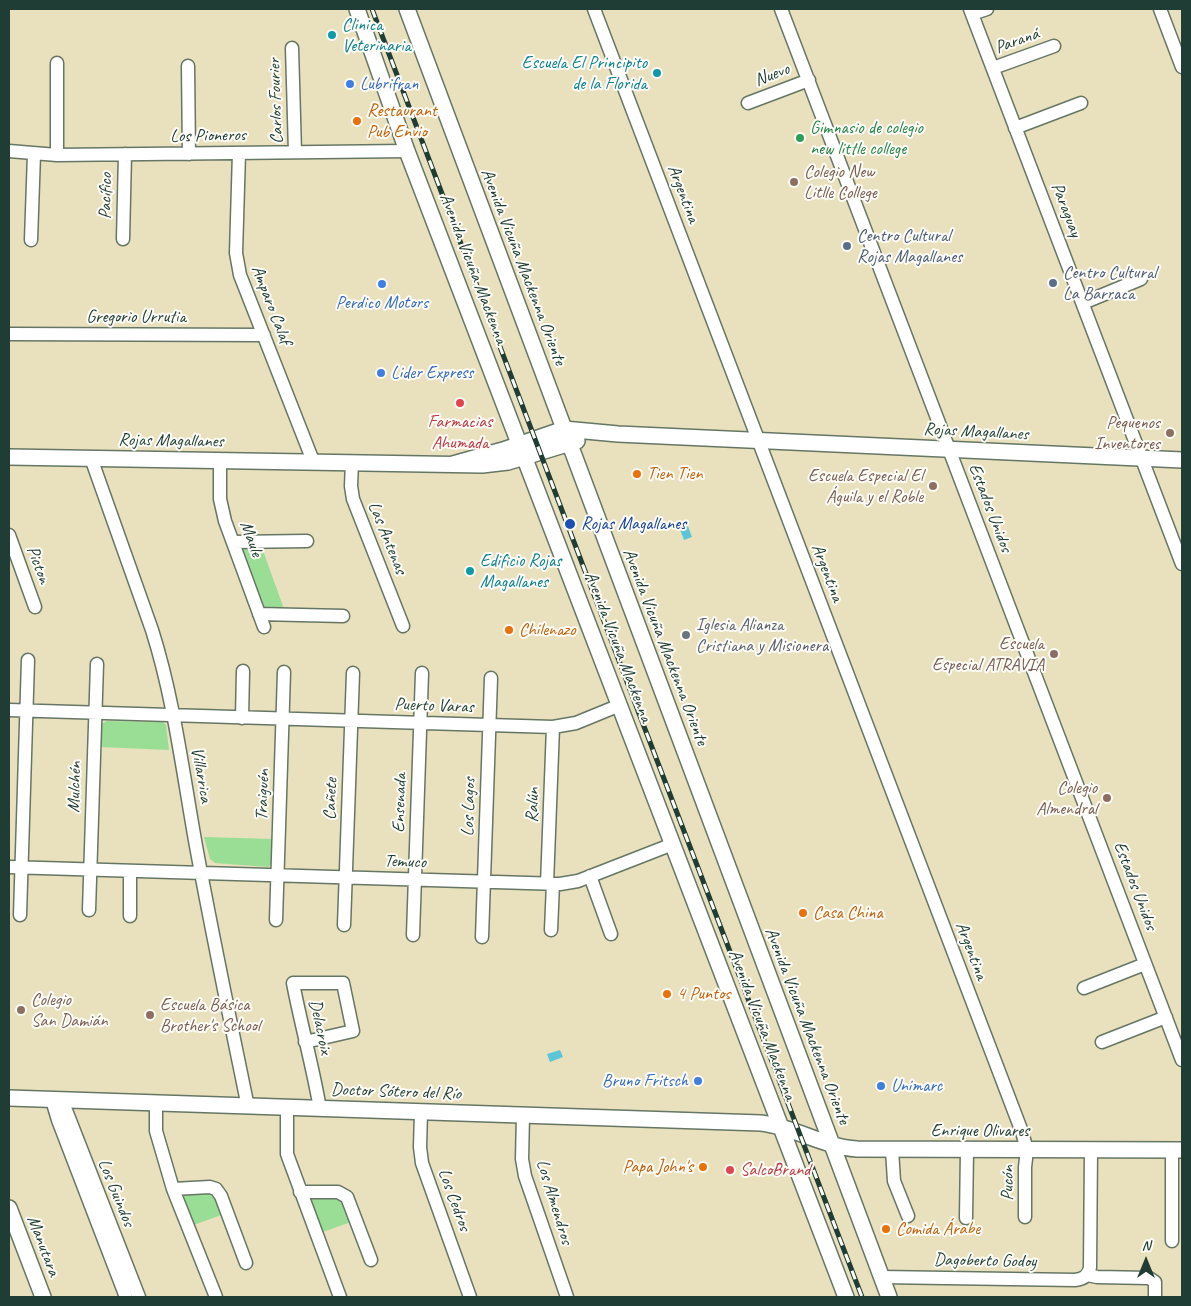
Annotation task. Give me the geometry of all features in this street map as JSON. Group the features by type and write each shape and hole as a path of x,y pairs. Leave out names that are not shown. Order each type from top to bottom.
{"main road":[{"name":"Avenida Vicuña Mackenna","path":"357,9 407,151 846,1297"},
{"name":"Avenida Vicuña Mackenna Oriente","path":"406,9 522,314 889,1297"},
{"name":"Rojas Magallanes","path":"9,457 453,464 495,452 522,450 566,436 618,434 1182,460"},
{"name":"Doctor Sótero del Río","path":"9,1098 761,1123 781,1127"},
{"name":"Enrique Olivares","path":"781,1127 832,1145 857,1149 1177,1150"},
{"name":"Manutara","path":"9,1208 43,1297"}],"street":[{"name":"Argentina","path":"594,9 1027,1150"},
{"name":"Estados Unidos","path":"781,9 1182,1060"},
{"path":"971,12 987,9"},
{"path":"1160,9 1182,67"},
{"name":"Paraguay","path":"971,12 1182,564"},
{"name":"Paraná","path":"993,68 1054,46"},
{"name":"Carlos Fourier","path":"292,48 296,152"},
{"path":"57,63 57,155"},
{"path":"188,66 189,154"},
{"name":"Nuevo","path":"748,103 808,80"},
{"path":"1015,128 1081,103"},
{"name":"Los Pioneros","path":"9,151 57,155 407,151"},
{"name":"Amparo Calaf","path":"239,153 236,247 238,265 243,284 313,461"},
{"path":"32,240 34,154"},
{"name":"Pacífico","path":"123,239 125,154"},
{"path":"1083,303 1141,279"},
{"name":"Gregorio Urrutia","path":"9,334 264,335"},
{"name":"Villarrica","path":"91,458 155,640 173,715 201,873 248,1107"},
{"name":"Maule","path":"220,460 220,499 233,542 264,627"},
{"name":"Las Antenas","path":"352,462 351,486 353,499 403,626"},
{"name":"Picton","path":"9,535 35,607"},
{"path":"233,542 307,541"},
{"path":"259,614 343,616"},
{"path":"20,915 15,868 27,711 28,660"},
{"name":"Mulchén","path":"89,910 97,664"},
{"path":"242,718 243,671"},
{"name":"Traiguén","path":"276,920 284,672"},
{"name":"Cañete","path":"344,926 353,673"},
{"name":"Ensenada","path":"413,935 422,673"},
{"name":"Los Lagos","path":"482,937 491,678"},
{"name":"Puerto Varas","path":"9,710 553,727 576,724 620,706"},
{"name":"Ralún","path":"552,930 550,884 553,727"},
{"name":"Temuco","path":"15,868 550,884 572,882 673,844"},
{"path":"130,871 130,916"},
{"path":"590,876 611,934"},
{"path":"1084,988 1146,964"},
{"name":"Delacroix","path":"305,1042 353,1030 343,983 293,982 305,1042 320,1109"},
{"path":"1102,1042 1166,1017"},
{"name":"Los Guindos","path":"57,1100 58,1120 126,1297"},
{"name":"Los Guindos","path":"57,1100 139,1297"},
{"path":"156,1104 156,1131 174,1189 216,1297"},
{"path":"287,1108 287,1154 340,1297"},
{"name":"Los Cedros","path":"421,1112 420,1147 422,1163 470,1297"},
{"name":"Los Almendros","path":"523,1115 522,1159 525,1176 567,1297"},
{"path":"892,1150 894,1181 908,1216"},
{"path":"966,1218 967,1150"},
{"name":"Pucón","path":"1025,1217 1027,1150"},
{"path":"1087,1275 1090,1267 1090,1150"},
{"path":"1172,1241 1177,1150"},
{"path":"174,1189 210,1186 216,1189 221,1196 246,1263"},
{"path":"300,1192 338,1192 347,1197 371,1260"},
{"name":"Dagoberto Godoy","path":"882,1277 1080,1280 1087,1275 1097,1277 1149,1278 1154,1282 1155,1297"}],"green space":[{"path":"240,548 262,548 284,609 263,610"},
{"path":"107,721 163,722 166,725 169,750 100,747 101,724"},
{"path":"204,837 274,839 273,864 268,867 215,863 210,859"},
{"path":"187,1192 210,1194 216,1201 221,1215 194,1225 183,1195"},
{"path":"311,1196 342,1198 351,1222 320,1233 308,1199"}],"water":[{"path":"686,521 692,537 684,540 678,524"},
{"path":"560,1050 563,1057 550,1062 547,1054"}],"railway":[{"path":"372,9 862,1297"}],"place":[{"name":"Clinica Veterinaria","path":"332,35"},
{"name":"Escuela El Principito de la Florida","path":"657,73"},
{"name":"Lubrifran","path":"350,84"},
{"name":"Restaurant Pub Envio","path":"357,121"},
{"name":"Gimnasio de colegio new little college","path":"800,138"},
{"name":"Colegio New Litlle College","path":"794,182"},
{"name":"Centro Cultural Rojas Magallanes","path":"847,246"},
{"name":"Centro Cultural La Barraca","path":"1053,283"},
{"name":"Perdico Motors","path":"382,284"},
{"name":"Lider Express","path":"381,373"},
{"name":"Farmacias Ahumada","path":"460,403"},
{"name":"Pequenos Inventores","path":"1170,433"},
{"name":"Tien Tien","path":"637,474"},
{"name":"Escuela Especial El Águila y el Roble","path":"933,486"},
{"name":"Rojas Magallanes","path":"570,524"},
{"name":"Edificio Rojas Magallanes","path":"470,571"},
{"name":"Chilenazo","path":"509,630"},
{"name":"Iglesia Alianza Cristiana y Misionera","path":"686,635"},
{"name":"Escuela Especial ATRAVIA","path":"1054,654"},
{"name":"Colegio Almendral","path":"1107,798"},
{"name":"Casa China","path":"803,913"},
{"name":"4 Puntos","path":"667,994"},
{"name":"Colegio San Damián","path":"21,1010"},
{"name":"Escuela Básica Brother's School","path":"150,1015"},
{"name":"Bruno Fritsch","path":"698,1081"},
{"name":"Unimarc","path":"881,1086"},
{"name":"Papa John's","path":"703,1167"},
{"name":"SalcoBrand","path":"730,1170"},
{"name":"Comida Árabe","path":"886,1229"}]}
